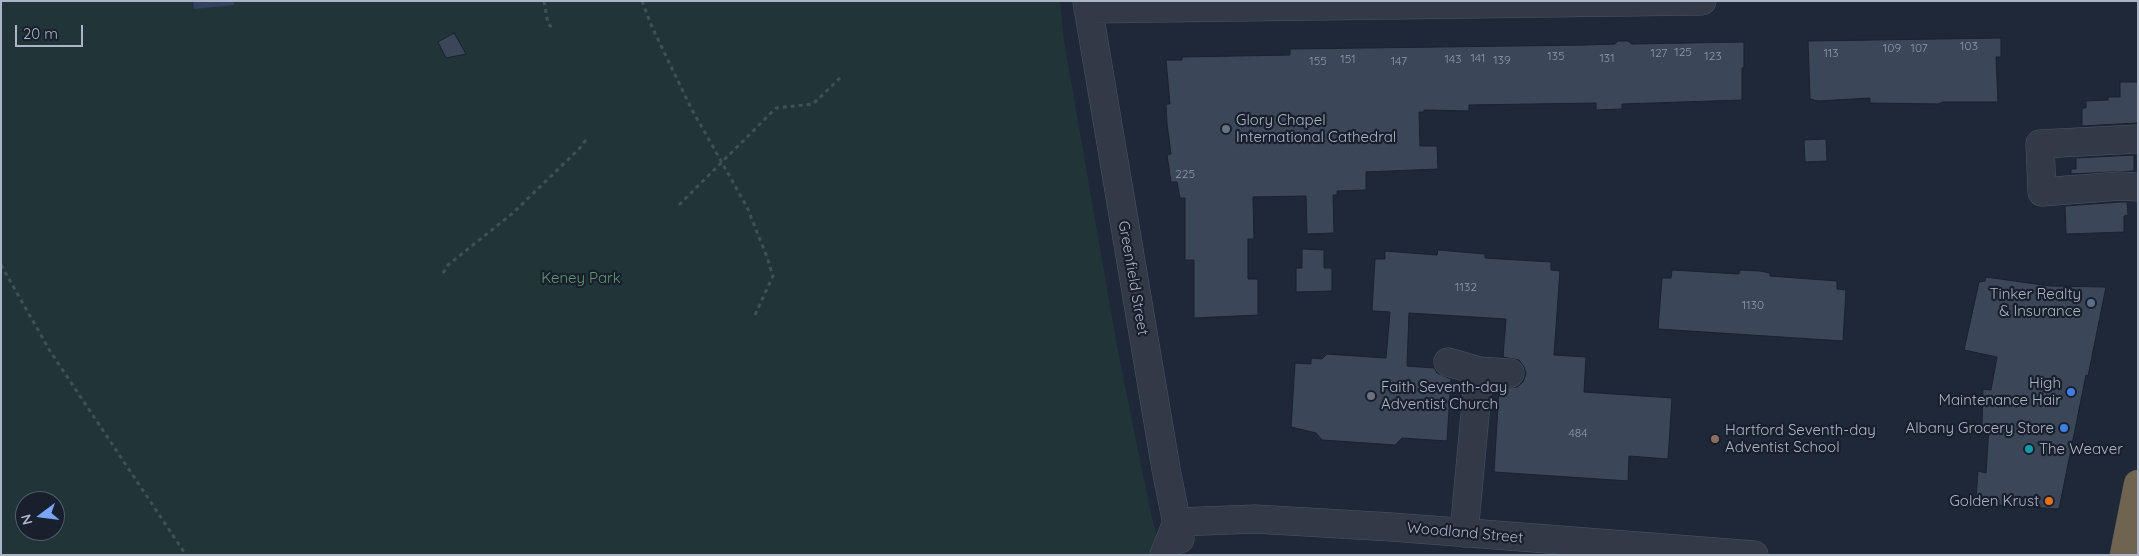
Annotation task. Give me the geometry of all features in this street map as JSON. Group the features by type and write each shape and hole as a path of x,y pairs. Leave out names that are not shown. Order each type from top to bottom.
{"highway":[{"path":"2124,555 2138,484"}],"street":[{"path":"1088,5 1702,1"},
{"name":"Greenfield Street","path":"1088,5 1164,460 1184,555"},
{"path":"2138,138 2040,144 2042,192 2120,186 2138,187"},
{"path":"1448,362 1479,371 1510,373"},
{"path":"1464,533 1479,371"},
{"name":"Woodland Street","path":"1177,522 1255,519 1754,555"},
{"path":"1164,555 1177,522"}],"path":[{"path":"544,1 548,24 553,28"},
{"path":"642,1 652,27 691,108 747,207 773,276 754,317"},
{"path":"679,205 776,108 813,104 840,78"},
{"path":"443,273 448,265 513,213 579,149 588,137"},
{"path":"1,265 50,351 186,555"}],"green space":[{"name":"Keney Park","path":"1,1 1060,1 1064,41 1118,352 1151,514 1162,555 1,555"}],"water":[{"path":"193,1 234,1 234,5 194,9"}],"building":[{"path":"454,33 466,54 446,58 438,42"},
{"path":"2001,38 2001,57 1996,57 1998,102 1943,102 1938,104 1870,103 1870,98 1818,101 1810,99 1808,41"},
{"path":"1618,41 1628,41 1632,44 1744,42 1742,100 1622,104 1622,109 1596,110 1596,103 1469,105 1469,111 1424,110 1424,112 1419,112 1420,146 1437,146 1438,169 1366,172 1366,190 1337,191 1337,195 1333,195 1334,233 1307,234 1306,196 1253,197 1254,239 1248,239 1248,279 1258,279 1258,315 1194,318 1194,260 1185,260 1185,198 1180,198 1177,182 1171,182 1167,155 1171,154 1167,124 1166,104 1170,104 1166,60 1182,60 1182,57 1290,55 1290,49 1586,45 1615,44"},
{"path":"2120,82 2138,82 2138,123 2082,126 2082,108 2086,108 2086,101 2108,100 2108,97 2120,97"},
{"path":"1826,139 1827,161 1805,162 1804,140"},
{"path":"2134,155 2134,171 2071,174 2071,169 2076,169 2076,158"},
{"path":"2127,202 2128,215 2124,216 2124,232 2066,234 2065,206"},
{"path":"1302,249 1324,250 1324,268 1332,268 1332,291 1296,292 1296,268 1302,268"},
{"path":"1438,250 1485,254 1485,258 1551,262 1551,270 1560,271 1554,355 1586,357 1584,392 1672,398 1668,459 1629,456 1628,481 1494,472 1499,388 1517,387 1523,382 1526,374 1519,360 1503,357 1506,319 1409,313 1407,366 1434,368 1437,373 1451,379 1447,441 1402,438 1395,445 1322,440 1316,433 1291,427 1295,363 1311,364 1311,358 1322,359 1327,354 1386,358 1390,312 1372,311 1375,259 1385,259 1385,251 1437,255"},
{"path":"1672,270 1739,274 1740,270 1760,271 1770,273 1770,276 1837,281 1837,289 1846,290 1843,341 1658,329 1662,278 1671,278"},
{"path":"1986,277 2050,286 2106,287 2059,509 1984,504 1985,499 1976,497 1978,471 1986,473 1989,427 1982,426 1983,389 1991,390 1997,357 1964,350 1979,282 1985,281"}],"place":[{"name":"Glory Chapel International Cathedral","path":"1226,129"},
{"name":"Tinker Realty & Insurance","path":"2091,303"},
{"name":"High Maintenance Hair","path":"2071,392"},
{"name":"Faith Seventh-day Adventist Church","path":"1371,396"},
{"name":"Albany Grocery Store","path":"2064,428"},
{"name":"Hartford Seventh-day Adventist School","path":"1715,439"},
{"name":"The Weaver","path":"2029,449"},
{"name":"Golden Krust","path":"2049,501"}]}
